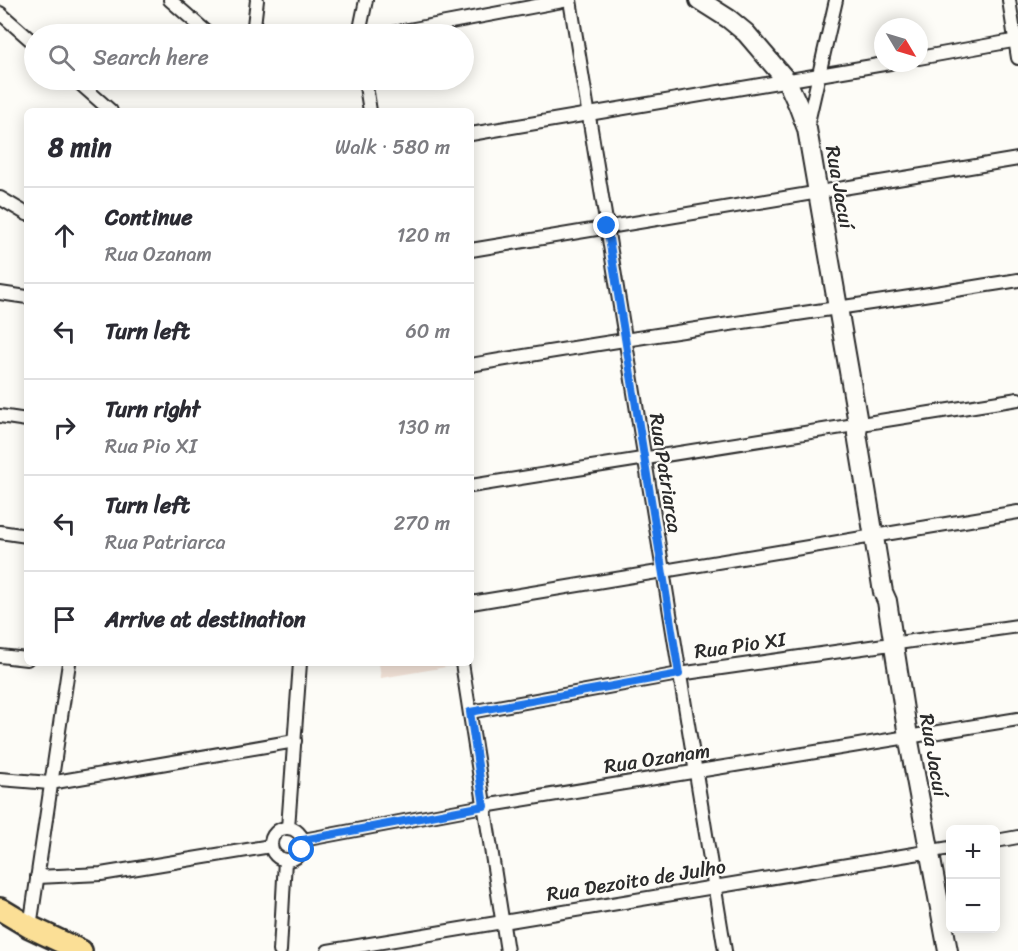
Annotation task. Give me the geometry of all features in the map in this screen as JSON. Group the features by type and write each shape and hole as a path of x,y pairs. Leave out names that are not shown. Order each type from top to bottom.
{"highway":[{"path":"0,909 30,927 81,951"}],"main road":[{"name":"Rua Jacuí","path":"699,0 746,33 787,81 807,129 858,423 863,434 877,534 891,592 887,601 893,642 928,852 948,951"}],"street":[{"path":"170,0 198,24"},
{"path":"254,24 256,0"},
{"path":"361,24 366,0"},
{"path":"441,24 569,0"},
{"name":"Rua Patriarca","path":"569,0 725,951"},
{"path":"807,129 817,76 836,0"},
{"path":"1009,0 1018,58"},
{"path":"0,13 24,34"},
{"path":"928,56 1017,40"},
{"path":"474,134 874,66"},
{"path":"87,90 108,108"},
{"path":"367,90 370,108"},
{"path":"474,249 1018,159"},
{"path":"0,198 24,212"},
{"path":"474,364 624,339 838,310 1018,280"},
{"path":"0,292 24,296"},
{"path":"474,486 1018,399"},
{"path":"0,416 24,420"},
{"path":"474,603 1018,512"},
{"path":"0,532 24,536"},
{"name":"Rua Pio XI","path":"470,712 679,674 1018,626"},
{"path":"0,656 24,659"},
{"path":"30,927 68,666"},
{"path":"288,828 300,666"},
{"path":"462,666 507,951"},
{"name":"Rua Ozanam","path":"303,840 484,806 1018,719"},
{"path":"0,779 50,783 295,741"},
{"path":"288,828 297,831 303,840 299,855 285,860 276,855 271,846 277,831 288,828"},
{"path":"1000,840 1018,837"},
{"path":"37,877 101,874 271,846"},
{"name":"Rua Dezoito de Julho","path":"328,951 946,849"},
{"path":"280,951 285,860"}],"shaded area":[{"path":"379,666 452,666 381,678"}],"route":[{"path":"302,850 303,840 484,806 470,712 679,674 607,226"}]}
